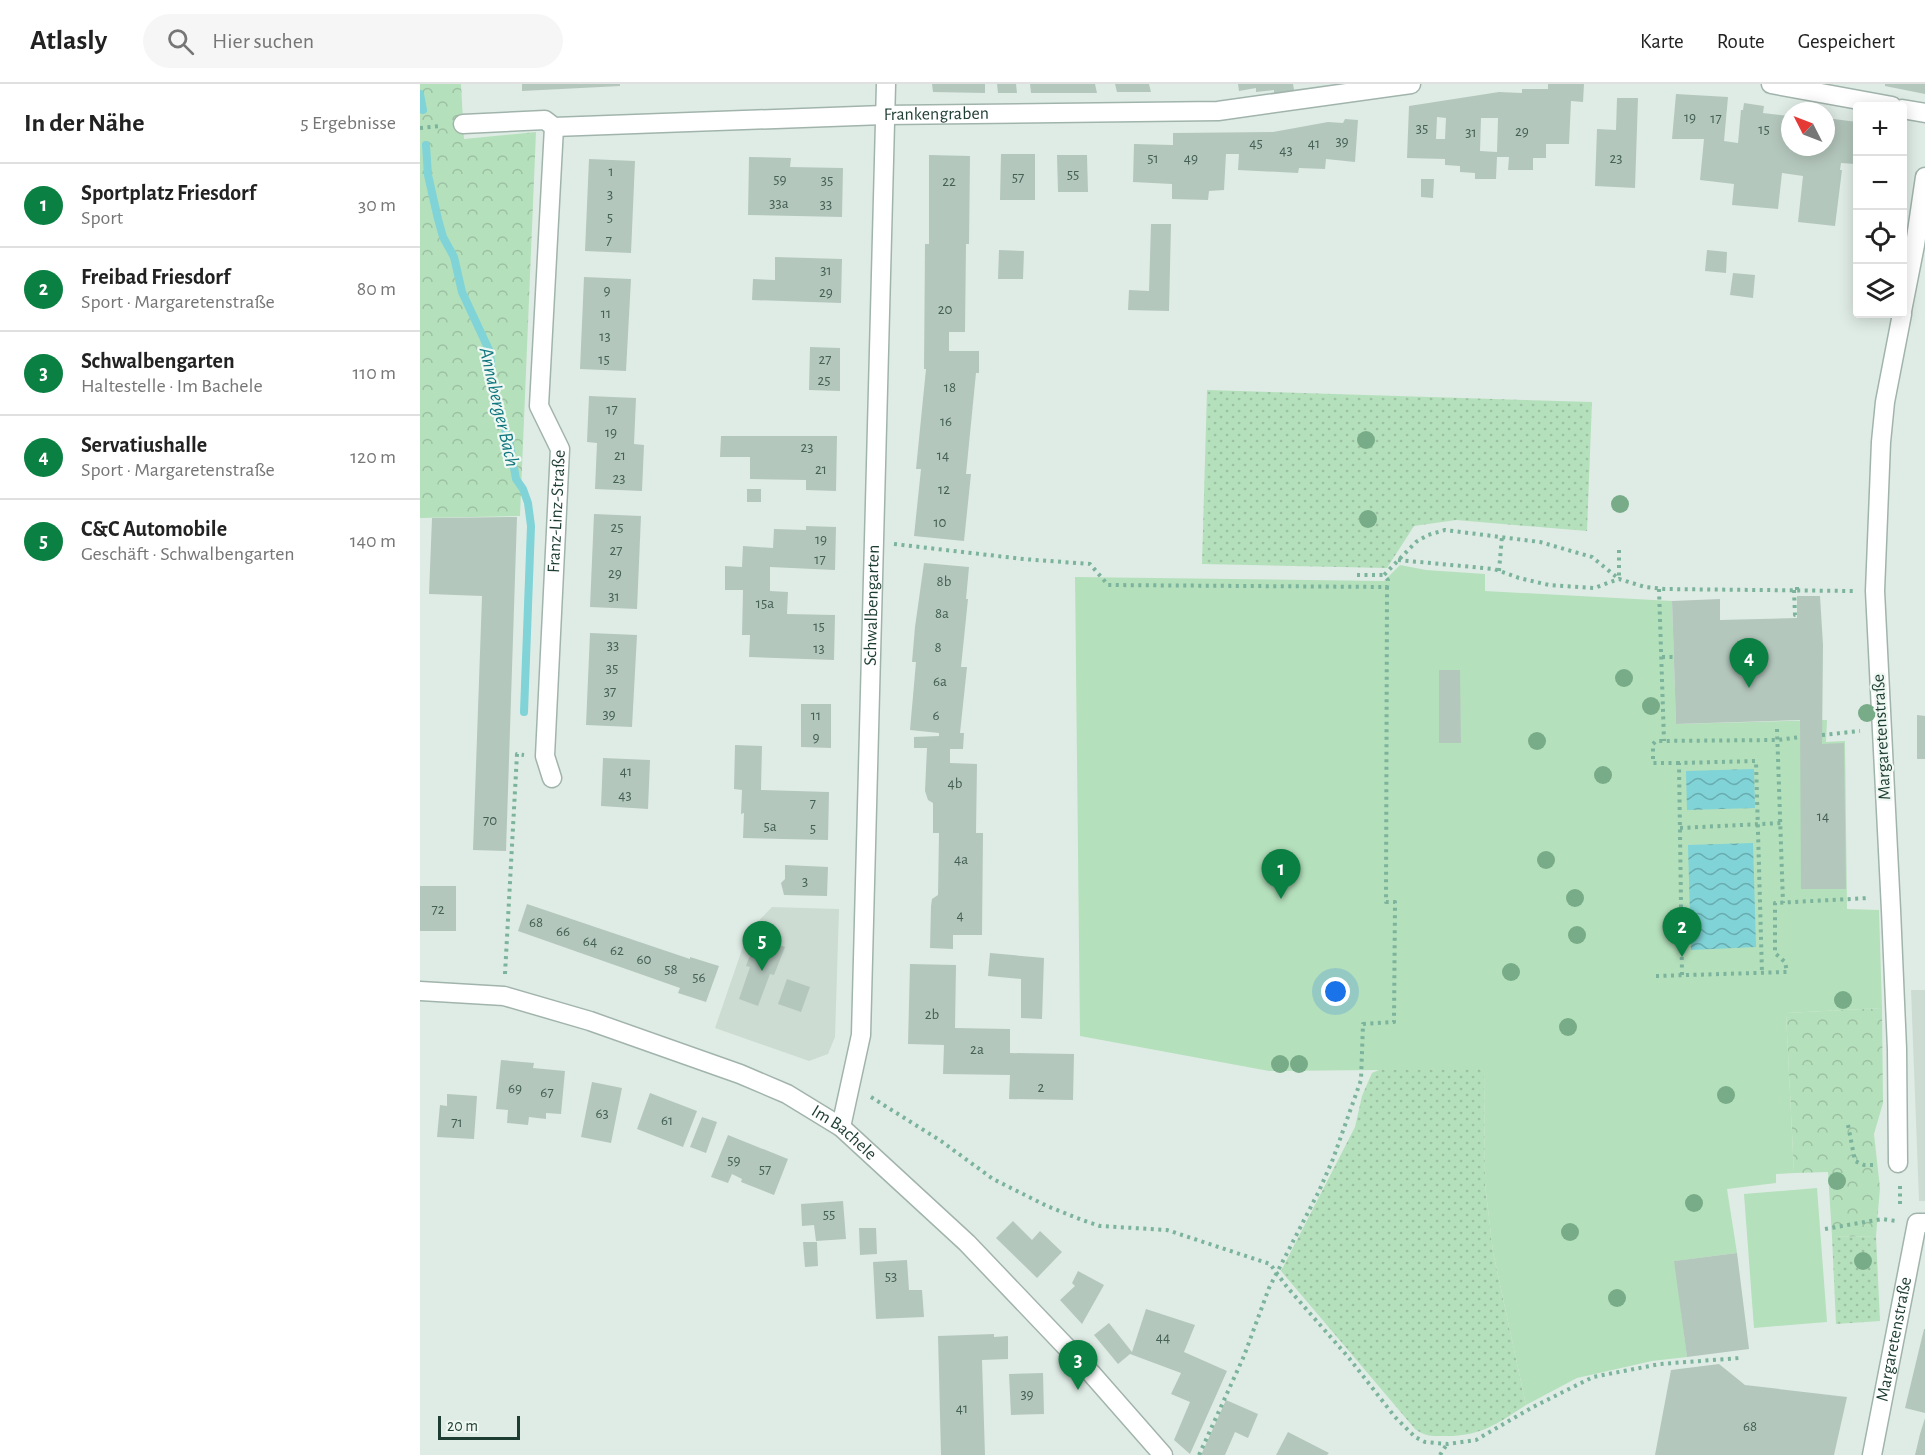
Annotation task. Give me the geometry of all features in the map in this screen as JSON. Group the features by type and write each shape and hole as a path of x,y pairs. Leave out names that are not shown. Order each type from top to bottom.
{"street":[{"name":"Schwalbengarten","path":"842,1127 861,1035 886,84"},
{"name":"Frankengraben","path":"463,124 545,120 554,127 884,115 1218,111 1411,84"},
{"path":"1771,84 1870,102"},
{"path":"1907,109 1925,113"},
{"name":"Franz-Linz-Straße","path":"552,778 545,756 560,448 539,406 554,127"},
{"name":"Margaretenstraße","path":"1907,288 1916,245 1925,177"},
{"name":"Margaretenstraße","path":"1898,1163 1894,979 1875,591 1882,432 1885,402 1901,318"},
{"name":"Im Bachele","path":"420,991 504,996 590,1021 740,1074 787,1094 842,1127 967,1243 1091,1373 1163,1455"},
{"name":"Margaretenstraße","path":"1872,1455 1921,1223"}],"path":[{"path":"1384,576 1416,542 1428,535 1445,530 1540,542 1592,557 1619,579 1659,589 1875,591"},
{"path":"1500,571 1502,536"},
{"path":"874,542 1023,559 1090,564 1108,585 1388,587"},
{"path":"1619,550 1619,579"},
{"path":"1398,560 1500,571 1549,585 1594,588 1619,579"},
{"path":"1199,1455 1244,1356 1269,1288 1319,1191 1341,1137 1361,1080 1364,1024 1394,1022 1395,902 1386,902 1388,580 1384,576 1357,575"},
{"path":"1797,584 1795,590 1795,615 1797,615"},
{"path":"1659,589 1664,741"},
{"path":"1662,657 1673,657"},
{"path":"1822,735 1882,728"},
{"path":"1777,729 1784,903"},
{"path":"1761,973 1756,761 1653,763 1653,744 1656,741 1778,740 1800,737"},
{"path":"504,996 518,754 545,756"},
{"path":"1679,763 1682,975"},
{"path":"1680,828 1780,823"},
{"path":"1656,976 1787,972 1785,962 1775,953 1774,903 1847,899"},
{"path":"850,1084 941,1141 993,1179 1047,1206 1100,1226 1167,1230 1183,1234 1270,1264 1350,1358 1407,1430 1414,1437 1425,1442 1448,1444 1471,1442 1484,1437 1533,1407 1593,1377 1660,1364 1740,1358"},
{"path":"1848,1125 1855,1161 1864,1165 1898,1163 1900,1204 1921,1223"},
{"path":"1825,1229 1881,1219 1921,1223"},
{"path":"1440,1455 1448,1444"}],"shaded area":[{"path":"772,907 839,909 835,1037 828,1054 809,1061 715,1028 748,932"},
{"path":"1911,990 1925,990 1925,1201 1919,1201"}],"green space":[{"path":"420,84 461,84 464,139 536,132 520,516 420,518"},
{"path":"1207,390 1592,402 1587,531 1456,520 1414,526 1387,568 1202,564"},
{"path":"1400,565 1426,570 1485,574 1485,591 1672,601 1676,724 1827,720 1826,742 1845,741 1847,909 1879,910 1882,1008 1786,1013 1794,1173 1776,1174 1776,1183 1727,1189 1737,1253 1675,1261 1687,1357 1652,1361 1577,1378 1526,1405 1493,1252 1485,1184 1484,1069 1269,1071 1080,1036 1075,577 1384,581"},
{"path":"1882,1008 1883,1103 1874,1134 1880,1188 1876,1236 1832,1237 1828,1172 1794,1173 1786,1013"},
{"path":"1381,1069 1484,1069 1485,1184 1493,1252 1526,1405 1496,1424 1477,1432 1455,1436 1434,1436 1415,1429 1281,1271 1355,1127 1362,1096 1372,1073"},
{"path":"1817,1188 1827,1322 1754,1328 1744,1194"},
{"path":"1876,1236 1880,1321 1836,1324 1832,1237"}],"water":[{"path":"1754,769 1755,808 1687,810 1686,771"},
{"path":"1753,843 1756,947 1691,950 1688,845"}],"building":[{"path":"522,84 620,84 620,86 522,91"},
{"path":"932,84 985,84 985,93 933,92"},
{"path":"997,84 1016,84 1017,93 998,93"},
{"path":"1030,84 1095,84 1097,93 1031,93"},
{"path":"1115,84 1149,84 1151,92 1117,92"},
{"path":"1238,84 1293,84 1294,90 1274,93 1274,90 1256,92 1256,88 1239,91"},
{"path":"1548,84 1584,84 1583,102 1571,101 1569,144 1546,144 1546,158 1533,158 1533,170 1508,170 1509,157 1497,157 1496,179 1475,179 1475,173 1460,172 1460,166 1445,165 1445,159 1407,158 1409,106 1499,92 1522,93 1522,89 1548,89","holes":["1437,117 1446,118 1445,139 1436,139","1481,118 1498,118 1497,152 1480,151"]},
{"path":"1885,84 1925,84 1925,94 1885,86"},
{"path":"1676,94 1728,97 1724,141 1738,143 1741,110 1743,110 1744,103 1764,106 1763,113 1781,115 1781,156 1835,156 1835,119 1853,121 1853,164 1841,163 1835,226 1798,222 1803,176 1782,173 1778,209 1732,205 1734,184 1700,180 1704,139 1672,139"},
{"path":"1617,98 1638,98 1635,188 1595,186 1597,129 1616,130"},
{"path":"1345,119 1358,120 1355,162 1326,159 1325,169 1299,168 1298,173 1238,170 1239,154 1226,154 1224,190 1209,191 1208,200 1172,199 1172,184 1133,182 1134,144 1173,145 1173,133 1273,132 1328,122 1343,123"},
{"path":"1001,154 1035,154 1035,200 1000,200"},
{"path":"929,155 970,156 965,332 949,332 949,351 979,351 979,373 976,373 966,474 971,474 964,541 914,536 921,469 916,469 926,369 924,369 925,244 929,244"},
{"path":"1057,155 1087,155 1088,192 1058,192"},
{"path":"749,157 791,158 790,167 843,168 842,217 748,215"},
{"path":"589,159 635,161 631,253 585,251"},
{"path":"1421,179 1434,179 1433,198 1421,197"},
{"path":"1151,224 1171,224 1169,311 1128,310 1129,290 1149,291"},
{"path":"999,250 1024,251 1023,279 998,279"},
{"path":"1707,250 1727,252 1726,273 1705,271"},
{"path":"775,257 842,259 841,303 752,300 753,279 775,280"},
{"path":"1733,273 1755,275 1753,298 1730,295"},
{"path":"584,277 631,279 626,371 580,369"},
{"path":"810,347 840,348 840,391 809,390"},
{"path":"589,396 636,398 634,444 644,445 642,491 595,489 597,443 587,442"},
{"path":"721,436 837,436 836,491 806,490 806,480 750,479 750,457 720,457"},
{"path":"747,489 761,489 761,502 747,502"},
{"path":"594,514 641,516 637,609 590,607"},
{"path":"517,517 506,851 473,850 482,596 429,594 432,518"},
{"path":"806,526 836,527 835,570 770,567 770,591 788,592 787,614 835,615 834,660 749,657 750,635 742,635 743,590 725,590 725,566 742,567 743,546 773,548 774,529 806,530"},
{"path":"924,563 969,567 961,667 967,667 960,733 964,733 963,749 950,749 950,763 977,764 976,833 983,833 982,935 953,935 953,949 930,948 932,899 938,895 939,833 933,833 933,803 928,800 925,791 927,748 914,748 914,737 939,736 939,733 910,730 916,662 912,662"},
{"path":"1797,596 1820,596 1823,645 1822,744 1844,743 1846,889 1801,889 1800,720 1676,724 1672,601 1720,599 1720,620 1797,618"},
{"path":"590,633 637,635 632,727 586,725"},
{"path":"1439,670 1460,670 1461,743 1439,743"},
{"path":"801,704 831,704 831,748 801,747"},
{"path":"1917,715 1925,716 1925,759 1917,759"},
{"path":"735,745 762,746 761,790 829,792 828,840 743,838 742,790 734,789"},
{"path":"603,758 650,760 648,809 601,806"},
{"path":"785,865 828,867 827,896 784,895 781,883 785,879"},
{"path":"420,886 456,886 456,931 420,931"},
{"path":"527,904 690,959 690,957 719,966 706,1002 678,993 680,988 518,931"},
{"path":"757,936 785,947 774,975 770,974 758,1006 739,999 750,967 746,966"},
{"path":"990,953 1044,958 1042,1019 1021,1018 1021,979 988,976"},
{"path":"910,964 956,965 955,1028 1010,1029 1010,1053 1074,1054 1073,1100 1009,1099 1010,1075 943,1074 944,1045 908,1044"},
{"path":"787,979 810,987 801,1012 778,1004"},
{"path":"501,1060 534,1063 533,1068 565,1071 561,1114 546,1113 546,1119 529,1117 528,1125 507,1123 508,1110 496,1109"},
{"path":"592,1082 622,1088 611,1143 581,1137"},
{"path":"650,1093 697,1111 683,1147 637,1129"},
{"path":"447,1094 477,1096 474,1139 437,1137 440,1105 447,1106"},
{"path":"702,1117 717,1122 706,1153 690,1147"},
{"path":"728,1135 788,1159 774,1195 741,1182 742,1179 732,1174 728,1183 711,1177"},
{"path":"843,1201 846,1239 816,1241 814,1225 802,1226 801,1204"},
{"path":"1013,1221 1032,1240 1040,1231 1062,1252 1037,1278 996,1238"},
{"path":"859,1228 876,1228 877,1254 860,1255"},
{"path":"803,1242 817,1242 818,1266 805,1267"},
{"path":"1737,1253 1749,1349 1687,1357 1674,1261"},
{"path":"907,1260 909,1290 922,1290 924,1317 876,1319 873,1262"},
{"path":"1078,1271 1104,1285 1082,1324 1060,1300 1075,1286 1072,1283"},
{"path":"1146,1309 1195,1325 1184,1352 1227,1371 1190,1454 1174,1440 1190,1402 1171,1394 1181,1373 1130,1354 1118,1364 1094,1335 1109,1323 1132,1352"},
{"path":"1925,1329 1925,1413 1905,1408"},
{"path":"994,1334 994,1337 1008,1336 1008,1359 982,1360 985,1455 941,1455 938,1336"},
{"path":"1719,1364 1745,1385 1847,1397 1834,1455 1655,1455 1671,1370"},
{"path":"1043,1373 1044,1414 1011,1415 1009,1374"},
{"path":"1226,1400 1258,1414 1248,1438 1235,1432 1225,1455 1201,1455"},
{"path":"1925,1418 1925,1455 1915,1455 1920,1434"},
{"path":"1288,1432 1329,1453 1327,1455 1276,1455"}],"waterway":[{"name":"Annaberger Bach","path":"420,94 423,110"},
{"name":"Annaberger Bach","path":"426,145 428,175 443,237 454,257 462,292 490,352 493,390 510,445 516,479 528,503 531,526 524,712"}],"place":[{"name":"Servatiushalle","path":"1749,688"},
{"name":"Sportplatz Friesdorf","path":"1281,899"},
{"name":"Freibad Friesdorf","path":"1682,957"},
{"name":"C&C Automobile","path":"762,971"},
{"name":"Schwalbengarten","path":"1078,1390"}]}
